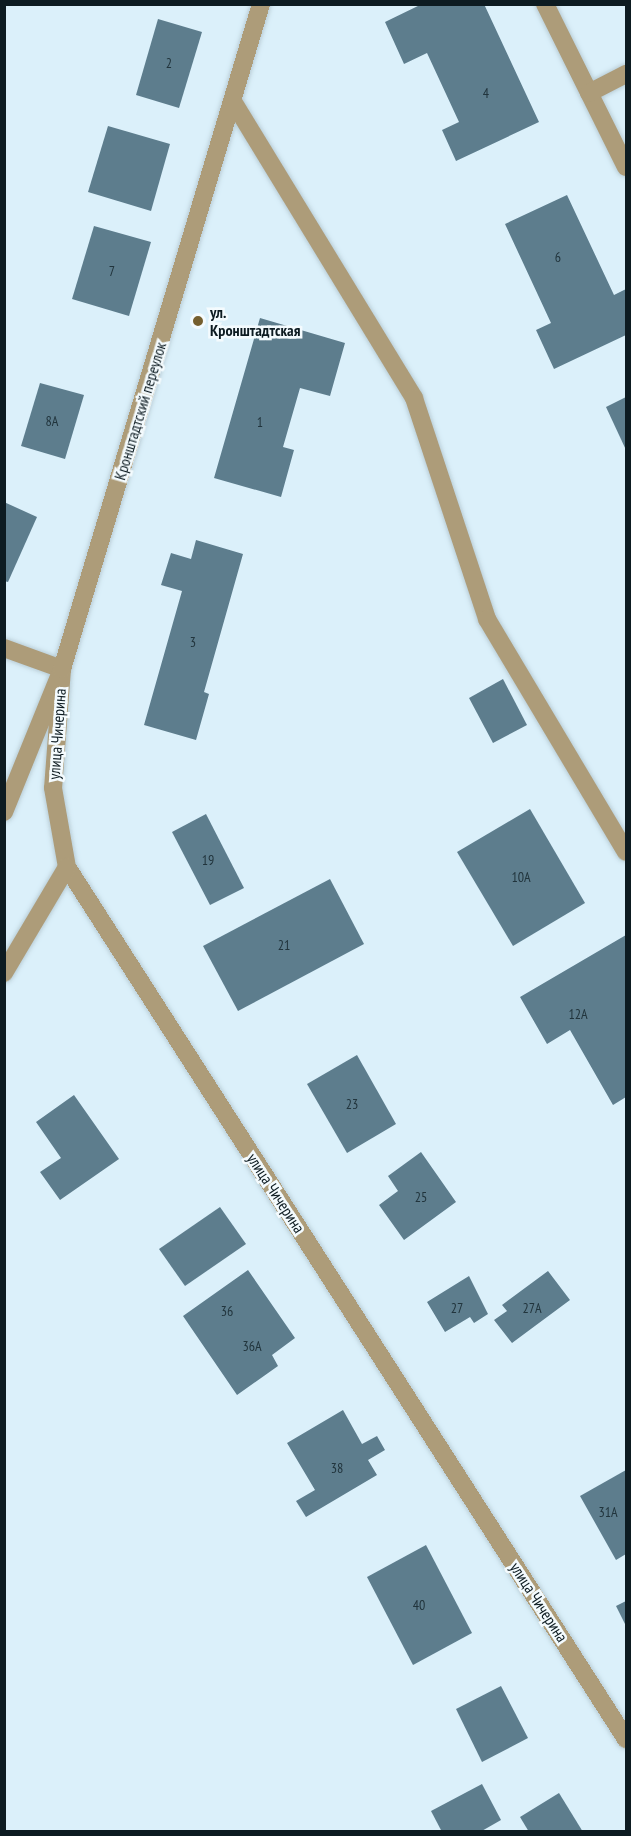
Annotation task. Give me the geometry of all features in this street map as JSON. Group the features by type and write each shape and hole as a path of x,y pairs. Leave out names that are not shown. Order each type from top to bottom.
{"street":[{"name":"Кронштадтский переулок","path":"4,812 62,669 234,103 261,4"},
{"path":"544,4 627,167"},
{"path":"589,93 627,74"},
{"path":"234,103 414,398 487,619 627,852"},
{"name":"улица Чичерина","path":"4,648 62,669 53,788 67,867 627,1739"},
{"path":"4,973 67,867"}],"building":[{"path":"422,4 484,4 539,122 456,161 442,130 459,122 427,53 404,64 385,22"},
{"path":"158,19 202,32 179,108 136,95"},
{"path":"108,126 170,144 151,211 88,192"},
{"path":"567,195 614,295 626,289 626,335 554,369 536,330 551,323 505,224"},
{"path":"94,226 151,242 129,316 72,299"},
{"path":"260,318 345,343 330,396 300,388 283,447 294,450 281,497 214,478"},
{"path":"40,383 84,395 65,459 21,446"},
{"path":"626,397 626,450 606,407"},
{"path":"4,502 37,517 8,582 4,581"},
{"path":"196,540 243,554 204,692 209,694 196,740 144,725 182,591 161,585 171,553 191,559"},
{"path":"503,679 527,725 493,743 469,698"},
{"path":"530,809 585,903 513,946 457,852"},
{"path":"206,814 244,888 210,905 172,832"},
{"path":"330,879 364,944 238,1011 203,946"},
{"path":"626,935 626,1097 613,1105 570,1030 547,1044 520,997"},
{"path":"357,1055 396,1124 347,1153 307,1084"},
{"path":"74,1095 119,1159 60,1200 40,1172 61,1158 36,1122"},
{"path":"421,1152 456,1202 404,1240 379,1205 398,1191 388,1176"},
{"path":"220,1207 246,1244 185,1286 159,1249"},
{"path":"248,1270 295,1338 272,1355 278,1366 237,1395 183,1316"},
{"path":"548,1271 570,1300 512,1343 494,1320 507,1311 502,1305"},
{"path":"469,1276 488,1314 474,1323 470,1317 445,1332 427,1302"},
{"path":"343,1410 362,1444 377,1436 385,1450 368,1460 377,1475 306,1517 296,1501 315,1490 287,1443"},
{"path":"626,1470 626,1554 616,1560 580,1496"},
{"path":"426,1545 472,1633 413,1665 367,1577"},
{"path":"626,1601 626,1626 616,1606"},
{"path":"501,1686 528,1738 482,1762 456,1709"},
{"path":"482,1784 501,1820 480,1832 442,1832 431,1811"},
{"path":"559,1793 583,1832 529,1832 520,1817"}],"place":[{"name":"ул. Кронштадтская","path":"198,321"}]}
